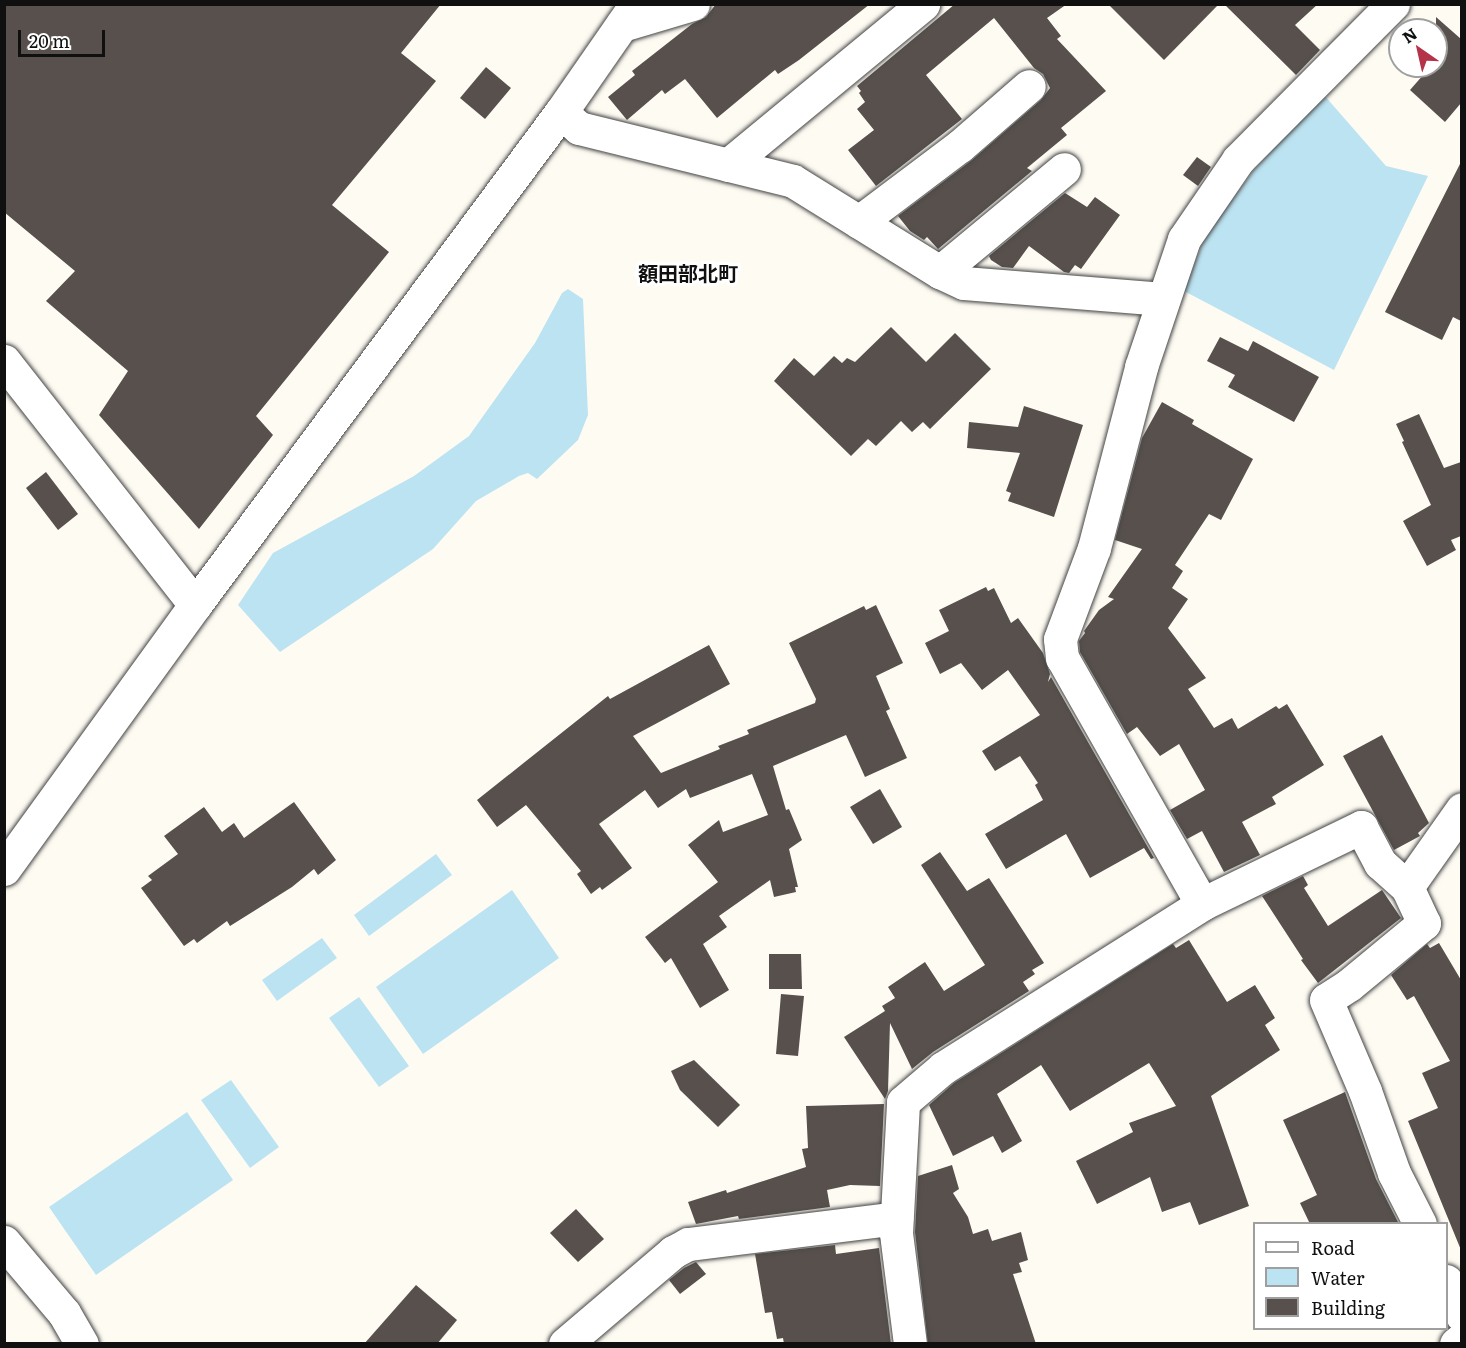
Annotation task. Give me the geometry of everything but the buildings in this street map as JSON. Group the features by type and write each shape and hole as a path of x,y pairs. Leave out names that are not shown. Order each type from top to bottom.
{"street":[{"path":"4,869 195,605 561,112 629,15 693,4"},
{"path":"728,165 923,4"},
{"path":"1202,904 1062,658 1060,639 1094,548 1141,367 1184,239 1238,159 1393,4"},
{"path":"859,222 960,146 1029,86"},
{"path":"561,112 579,128 792,181 940,273 964,283 1163,299"},
{"path":"940,273 1064,169"},
{"path":"4,360 195,605"},
{"path":"1407,887 1461,809"},
{"path":"910,1344 896,1218 903,1102 943,1068 1202,904 1361,827 1380,863 1407,887 1424,923 1350,985 1326,1000 1365,1091 1394,1173 1419,1222"},
{"path":"565,1344 673,1252 688,1244 896,1218"},
{"path":"4,1242 64,1313 82,1344"},
{"path":"1448,1286 1461,1315"},
{"path":"1456,1344 1461,1339"}],"water":[{"path":"1324,95 1386,166 1428,176 1334,370 1184,291 1203,242 1222,214 1254,170"},
{"path":"568,289 583,299 588,415 578,440 537,479 528,473 519,476 476,501 433,549 280,652 238,605 273,553 414,476 469,436 535,343 562,293"},
{"path":"436,854 452,875 369,936 354,915"},
{"path":"512,890 559,958 423,1054 376,987"},
{"path":"322,938 337,958 277,1001 262,980"},
{"path":"359,997 409,1066 379,1087 329,1018"},
{"path":"231,1080 279,1147 250,1168 201,1100"},
{"path":"187,1112 233,1180 96,1275 49,1207"}],"district":[{"name":"額田部北町","path":"688,272"}]}
